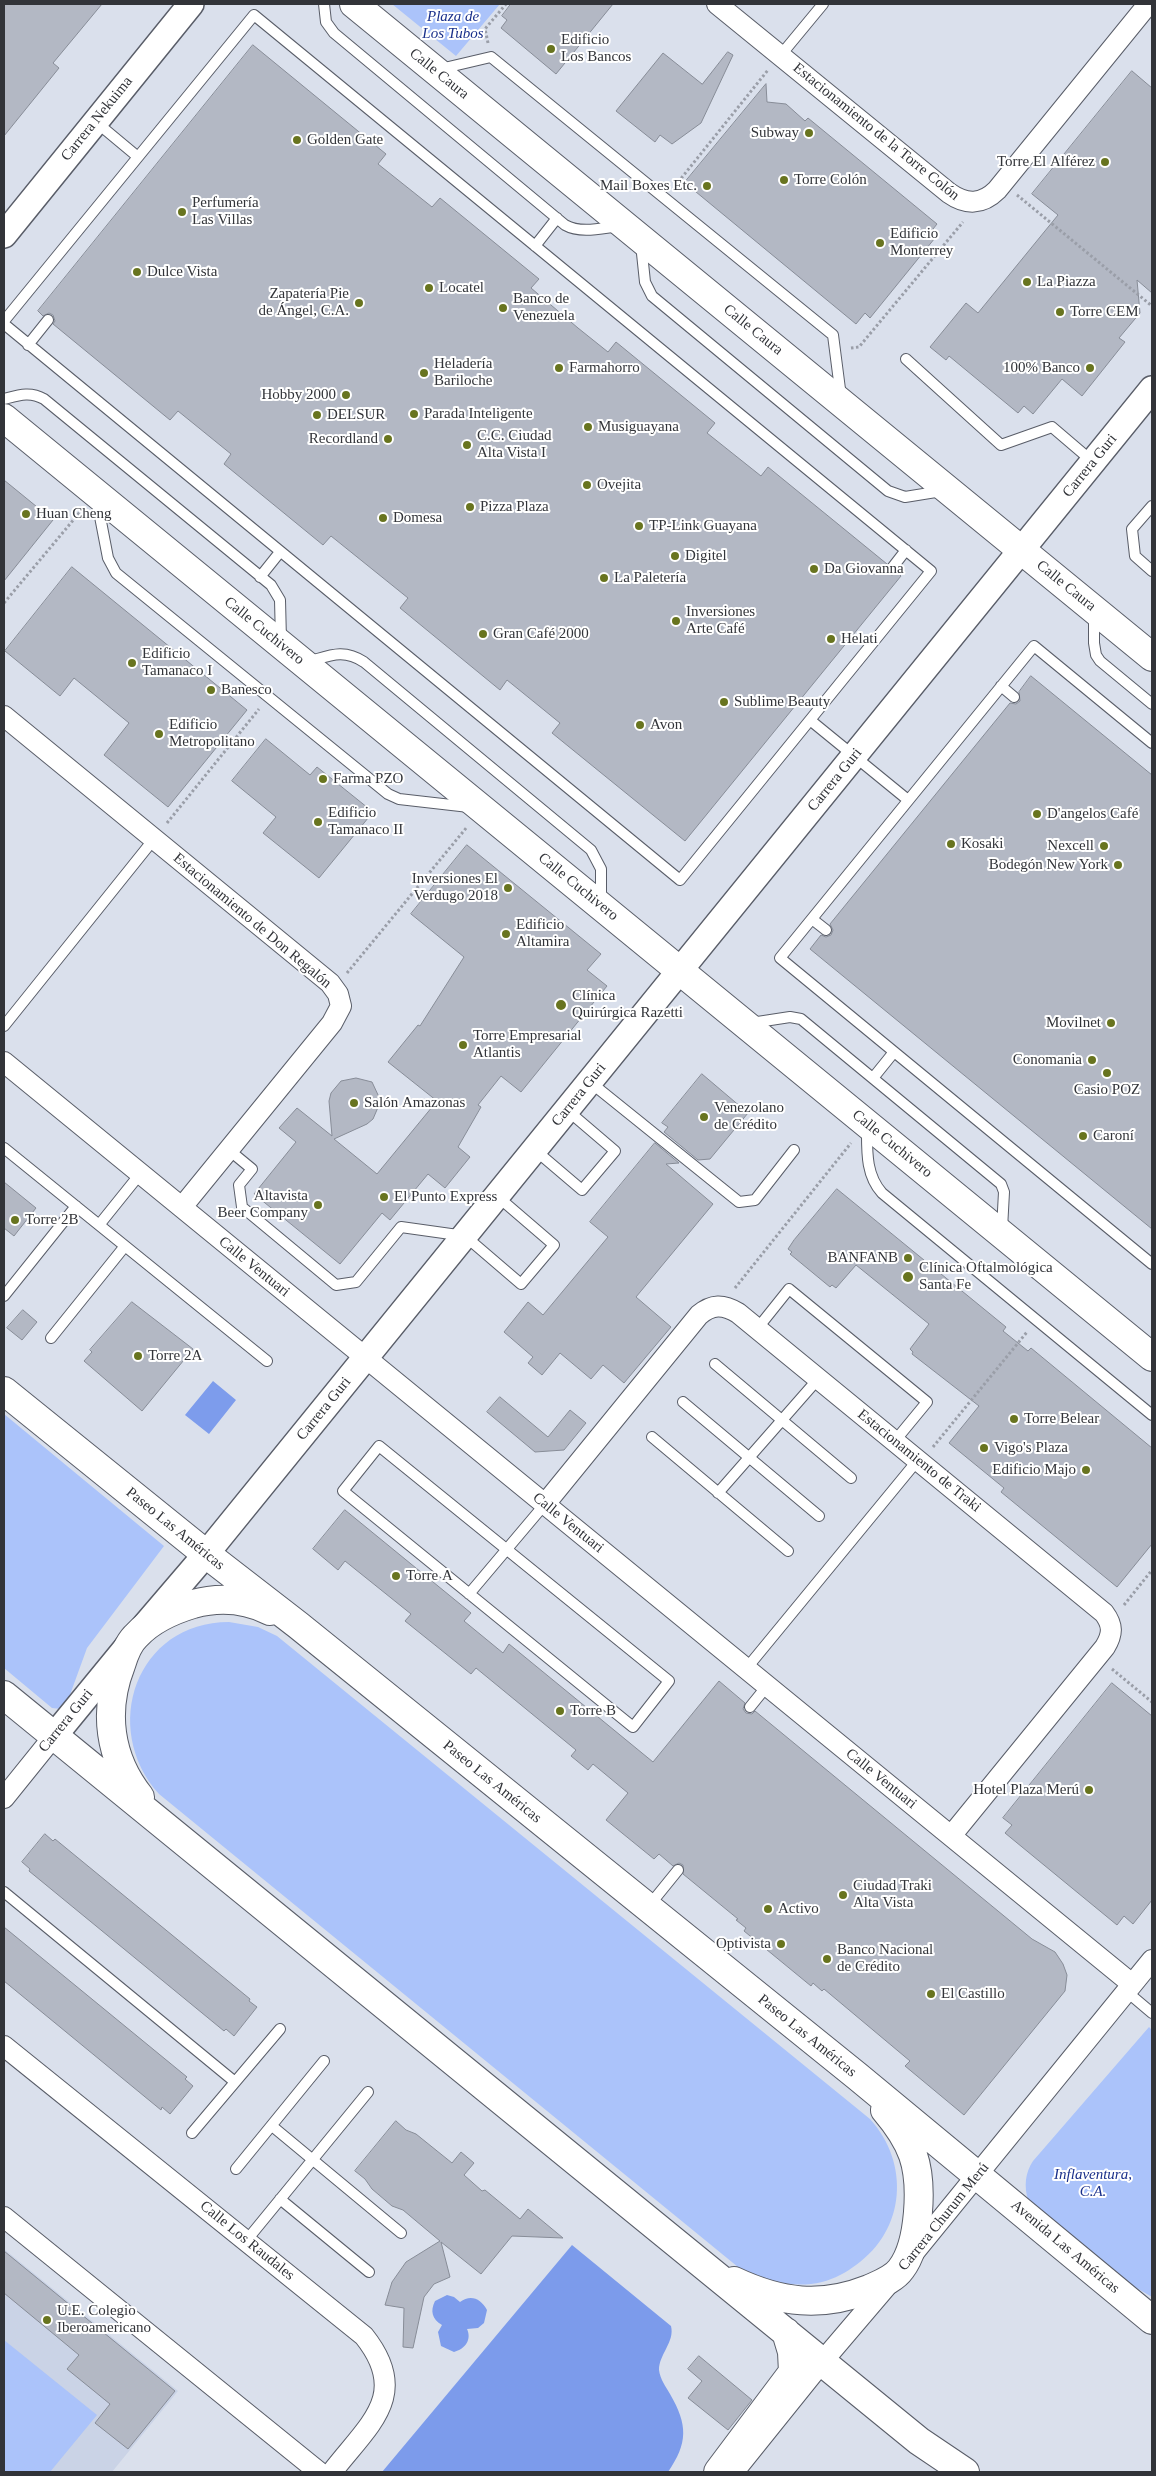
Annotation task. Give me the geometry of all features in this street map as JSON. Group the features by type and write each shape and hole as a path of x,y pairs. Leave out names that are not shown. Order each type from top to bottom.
{"main road":[{"name":"Calle Caura","path":"354,4 1152,656"},
{"name":"Calle Cuchivero","path":"4,418 1152,1357"},
{"name":"Paseo Las Américas","path":"4,1392 298,1625 977,2175"},
{"path":"159,1821 134,1789 122,1769 114,1748 110,1722 111,1700 117,1674 124,1655 136,1636 155,1621 180,1608 206,1601 233,1600 258,1605 298,1625"},
{"path":"4,1695 919,2441 965,2472"},
{"path":"704,2266 751,2289 789,2300 818,2302 848,2297 887,2280 901,2270 911,2249 918,2216 919,2183 913,2156 902,2132 856,2076"},
{"name":"Avenida Las Américas","path":"977,2175 1142,2307 1152,2320"},
{"path":"718,2472 786,2384 792,2372 792,2352 786,2332"}],"street":[{"name":"Carrera Nekuima","path":"4,235 191,4"},
{"name":"Estacionamiento de la Torre Colón","path":"717,4 949,193 967,202 987,198 1003,183 1146,8"},
{"name":"Carrera Guri","path":"4,1798 366,1358 1152,389"},
{"name":"Estacionamiento de Don Regalón","path":"4,716 334,988 340,1006 339,1014 182,1207"},
{"name":"Calle Ventuari","path":"4,1062 951,1836 1129,1988"},
{"name":"Estacionamiento de Traki","path":"725,1306 757,1328 1104,1613 1110,1620"},
{"path":"545,1504 699,1315 708,1308 725,1306"},
{"path":"951,1836 1098,1656 1111,1634 1110,1620"},
{"name":"Carrera Churum Merú","path":"734,2472 822,2362 901,2270 1152,1960"},
{"name":"Calle Los Raudales","path":"4,2046 364,2336 377,2352 385,2371 384,2399 375,2416 332,2472"},
{"path":"4,2218 318,2472"}],"lane":[{"path":"324,4 326,22 334,33 557,218 572,229 632,232 644,282 652,296 888,491 905,497 948,489"},
{"path":"780,56 822,4"},
{"path":"254,15 535,246 931,571 680,880 28,345 4,323 254,15"},
{"path":"435,70 491,56 833,335 842,403"},
{"path":"95,122 138,157"},
{"path":"535,246 557,218"},
{"path":"28,345 48,320"},
{"path":"906,359 1001,444 1052,427 1093,462"},
{"path":"4,399 26,393 36,394 44,398 277,592 282,612 281,645"},
{"path":"96,493 108,558 116,573 395,798 482,809"},
{"path":"1152,506 1132,529 1135,556 1152,571"},
{"path":"892,568 906,550"},
{"path":"260,577 280,552"},
{"path":"1094,609 1096,655 1100,661 1152,704"},
{"path":"1152,743 1034,646 780,958 1152,1264"},
{"path":"304,663 342,654 353,655 364,662 591,850 601,868 601,906"},
{"path":"1001,686 1014,697"},
{"path":"810,720 908,800"},
{"path":"4,1026 154,839"},
{"path":"812,919 826,930"},
{"path":"745,1024 797,1017 873,1078 1000,1184 1004,1192 1002,1234"},
{"path":"873,1078 894,1052"},
{"path":"590,1082 739,1202 755,1200 794,1150"},
{"path":"535,1150 582,1190 615,1151 567,1110"},
{"path":"867,1124 868,1160 877,1187 1152,1415"},
{"path":"4,1148 267,1361"},
{"path":"229,1150 252,1169 239,1185 242,1207 336,1285 356,1282 401,1228 465,1236 521,1284 554,1245 497,1196"},
{"path":"99,1225 140,1174"},
{"path":"4,1296 76,1206"},
{"path":"51,1338 125,1246"},
{"path":"757,1328 789,1289 927,1402 894,1442"},
{"path":"715,1364 851,1478"},
{"path":"718,1492 818,1379"},
{"path":"683,1402 819,1516"},
{"path":"652,1437 788,1551"},
{"path":"379,1446 507,1550 669,1681 633,1727 343,1491 379,1446"},
{"path":"746,1669 919,1462"},
{"path":"469,1594 545,1504"},
{"path":"750,1707 767,1686"},
{"path":"648,1907 678,1870"},
{"path":"4,1892 235,2082"},
{"path":"1129,1988 1152,2013"},
{"path":"192,2133 280,2029"},
{"path":"236,2169 324,2061"},
{"path":"246,2241 368,2092"},
{"path":"272,2126 401,2233"},
{"path":"280,2199 369,2272"}],"path":[{"path":"491,56 485,29 506,4"},
{"path":"665,198 780,56"},
{"path":"1003,183 1152,306"},
{"path":"835,352 859,347 966,218 967,202"},
{"path":"4,604 96,493"},
{"path":"154,839 269,697"},
{"path":"334,988 482,809"},
{"path":"725,1306 729,1296 867,1124"},
{"path":"919,1462 1036,1320"},
{"path":"1110,1620 1152,1570"},
{"path":"1098,1656 1152,1702"}],"shaded area":[{"path":"213,1381 236,1400 209,1434 185,1415"},
{"path":"572,2245 671,2326 671,2337 661,2359 659,2370 662,2380 680,2415 683,2434 679,2452 668,2472 382,2472"},
{"name":"U.E. Colegio Iberoamericano","path":"4,2249 178,2391 112,2472 4,2472"},
{"path":"447,2295 454,2297 460,2302 468,2298 475,2299 482,2303 487,2310 484,2323 478,2328 467,2329 469,2337 466,2344 454,2352 441,2346 438,2332 442,2325 436,2320 432,2311 435,2301"}],"green space":[{"name":"Plaza de Los Tubos","path":"392,4 500,4 456,56"},
{"path":"4,1414 164,1546 87,1648 67,1703 61,1709 52,1708 4,1668"},
{"path":"229,1622 258,1627 277,1636 870,2119 883,2136 892,2155 897,2195 893,2215 885,2234 873,2250 844,2273 827,2281 811,2284 800,2285 768,2280 738,2267 159,1794 141,1768 132,1739 131,1711 137,1683 150,1659 171,1640 197,1627"},
{"name":"Inflaventura, C.A.","path":"1149,2027 1152,2030 1152,2297 1116,2276 1028,2200 1026,2190 1028,2170 1033,2161"},
{"path":"4,2340 97,2415 50,2472 4,2472"}],"building":[{"path":"4,4 102,4 53,63 59,68 4,136"},
{"name":"Edificio Los Bancos","path":"511,4 613,4 556,74 501,28 507,20 502,16"},
{"path":"253,45 386,154 378,164 432,207 440,198 539,279 531,288 578,328 608,352 616,342 715,423 707,433 761,476 768,467 887,564 885,568 887,573 892,575 897,572 901,576 685,841 552,733 560,723 507,680 500,690 400,608 408,598 331,536 323,545 224,464 231,454 178,411 170,420 53,324 55,321 53,315 49,313 43,316 38,311"},
{"path":"728,52 733,55 701,123 672,144 660,135 655,142 616,111 663,53 702,84"},
{"path":"1132,71 1152,88 1152,293 1137,280 1140,313 1119,338 1125,342 1082,396 1062,379 1033,414 1024,406 1018,413 949,356 946,360 930,347 966,303 978,313 1058,215 1032,194"},
{"name":"Torre Colón","path":"766,84 767,102 786,104 805,121 808,118 937,224 933,229 939,233 870,318 865,313 856,324 690,187 691,185 686,181"},
{"path":"4,480 53,520 4,581"},
{"path":"72,567 247,710 168,807 104,755 129,723 74,678 60,696 5,651"},
{"path":"1031,676 1152,775 1152,1229 810,949 821,935 826,937 831,935 833,930 830,924 1010,703 1016,704 1020,701 1019,692"},
{"name":"Edificio Tamanaco II","path":"266,739 310,775 317,767 373,812 319,878 263,833 276,817 232,781"},
{"path":"467,845 601,954 587,970 607,986 521,1092 501,1076 478,1105 481,1107 458,1147 470,1157 445,1188 428,1174 390,1220 382,1213 340,1264 254,1194 296,1142 279,1128 297,1108 332,1136 329,1101 331,1093 341,1081 356,1078 372,1082 379,1097 379,1105 373,1119 367,1124 334,1139 377,1174 437,1101 388,1062 418,1025 420,1026 464,957 411,914"},
{"path":"702,1074 748,1113 710,1159 698,1160 664,1132 668,1127 662,1123"},
{"path":"655,1143 679,1163 666,1164 713,1204 636,1297 671,1327 624,1383 603,1365 591,1379 560,1353 542,1375 528,1363 533,1357 504,1332 528,1302 543,1315 608,1237 590,1222"},
{"name":"Torre 2B","path":"4,1182 36,1208 14,1236 4,1228"},
{"path":"837,1189 1006,1327 1003,1331 1028,1351 1031,1348 1152,1448 1152,1544 1117,1587 1001,1492 1004,1488 949,1443 979,1406 912,1354 913,1352 910,1349 929,1324 856,1265 836,1288 832,1285 830,1287 790,1254 792,1252 788,1249 794,1240"},
{"name":"Torre 2A","path":"132,1302 193,1349 142,1411 84,1361 92,1352 90,1350"},
{"path":"23,1310 37,1322 22,1340 7,1328"},
{"path":"500,1397 548,1437 570,1410 586,1423 564,1450 535,1452 487,1412"},
{"name":"Ciudad Traki Alta Vista","path":"345,1510 471,1613 464,1621 503,1653 509,1644 653,1762 719,1681 745,1703 743,1709 746,1713 752,1714 755,1711 1032,1939 1055,1952 1063,1964 1067,1975 1065,1991 964,2115 905,2066 910,2061 824,1989 822,1991 813,1983 811,1986 744,1931 746,1928 736,1920 738,1919 683,1874 683,1865 679,1863 673,1866 659,1854 654,1859 606,1820 628,1793 593,1764 588,1770 571,1756 576,1750 476,1668 471,1674 405,1621 411,1614 345,1561 338,1570 313,1549"},
{"name":"Hotel Plaza Merú","path":"1112,1683 1152,1716 1152,1900 1133,1924 1124,1916 1117,1925 1005,1833 1012,1825 1003,1818"},
{"path":"45,1834 53,1841 55,1839 250,1999 249,2001 257,2007 234,2036 226,2029 224,2031 29,1871 30,1869 22,1862"},
{"path":"4,1927 187,2077 185,2079 193,2086 170,2114 162,2107 161,2110 4,1981"},
{"path":"396,2121 406,2130 416,2134 452,2163 461,2152 474,2163 464,2175 482,2191 485,2190 520,2219 528,2209 563,2238 512,2236 481,2274 441,2242 450,2277 434,2284 424,2297 413,2348 403,2347 404,2308 385,2305 392,2282 406,2262 440,2241 403,2210 392,2206 355,2171"},
{"path":"4,2251 175,2391 128,2449 95,2423 110,2404 67,2369 79,2355 4,2293"},
{"path":"699,2356 752,2400 728,2430 688,2398 702,2381 688,2369"}],"place":[{"name":"Edificio Los Bancos","path":"551,49"},
{"name":"Subway","path":"809,133"},
{"name":"Golden Gate","path":"297,140"},
{"name":"Torre El Alférez","path":"1105,162"},
{"name":"Torre Colón","path":"784,180"},
{"name":"Mail Boxes Etc.","path":"707,186"},
{"name":"Perfumería Las Villas","path":"182,212"},
{"name":"Edificio Monterrey","path":"880,243"},
{"name":"Dulce Vista","path":"137,272"},
{"name":"La Piazza","path":"1027,282"},
{"name":"Locatel","path":"429,288"},
{"name":"Zapatería Pie de Ángel, C.A.","path":"359,303"},
{"name":"Banco de Venezuela","path":"503,308"},
{"name":"Torre CEM","path":"1060,312"},
{"name":"Farmahorro","path":"559,368"},
{"name":"100% Banco","path":"1090,368"},
{"name":"Heladería Bariloche","path":"424,373"},
{"name":"Hobby 2000","path":"346,395"},
{"name":"Parada Inteligente","path":"414,414"},
{"name":"DELSUR","path":"317,415"},
{"name":"Musiguayana","path":"588,427"},
{"name":"Recordland","path":"388,439"},
{"name":"C.C. Ciudad Alta Vista I","path":"467,445"},
{"name":"Ovejita","path":"587,485"},
{"name":"Pizza Plaza","path":"470,507"},
{"name":"Huan Cheng","path":"26,514"},
{"name":"Domesa","path":"383,518"},
{"name":"TP-Link Guayana","path":"639,526"},
{"name":"Digitel","path":"675,556"},
{"name":"Da Giovanna","path":"814,569"},
{"name":"La Paletería","path":"604,578"},
{"name":"Inversiones Arte Café","path":"676,621"},
{"name":"Gran Café 2000","path":"483,634"},
{"name":"Helati","path":"831,639"},
{"name":"Edificio Tamanaco I","path":"132,663"},
{"name":"Banesco","path":"211,690"},
{"name":"Sublime Beauty","path":"724,702"},
{"name":"Avon","path":"640,725"},
{"name":"Edificio Metropolitano","path":"159,734"},
{"name":"Farma PZO","path":"323,779"},
{"name":"D'angelos Café","path":"1037,814"},
{"name":"Edificio Tamanaco II","path":"318,822"},
{"name":"Kosaki","path":"951,844"},
{"name":"Nexcell","path":"1104,846"},
{"name":"Bodegón New York","path":"1118,865"},
{"name":"Inversiones El Verdugo 2018","path":"508,888"},
{"name":"Edificio Altamira","path":"506,934"},
{"name":"Clínica Quirúrgica Razetti","path":"561,1005"},
{"name":"Movilnet","path":"1111,1023"},
{"name":"Torre Empresarial Atlantis","path":"463,1045"},
{"name":"Conomania","path":"1092,1060"},
{"name":"Casio POZ","path":"1107,1073"},
{"name":"Salón Amazonas","path":"354,1103"},
{"name":"Venezolano de Crédito","path":"704,1117"},
{"name":"Caroní","path":"1083,1136"},
{"name":"El Punto Express","path":"384,1197"},
{"name":"Altavista Beer Company","path":"318,1205"},
{"name":"Torre 2B","path":"15,1220"},
{"name":"BANFANB","path":"908,1258"},
{"name":"Clínica Oftalmológica Santa Fe","path":"908,1277"},
{"name":"Torre 2A","path":"138,1356"},
{"name":"Torre Belear","path":"1014,1419"},
{"name":"Vigo's Plaza","path":"984,1448"},
{"name":"Edificio Majo","path":"1086,1470"},
{"name":"Torre A","path":"396,1576"},
{"name":"Torre B","path":"560,1711"},
{"name":"Hotel Plaza Merú","path":"1089,1790"},
{"name":"Ciudad Traki Alta Vista","path":"843,1895"},
{"name":"Activo","path":"768,1909"},
{"name":"Optivista","path":"781,1944"},
{"name":"Banco Nacional de Crédito","path":"827,1959"},
{"name":"El Castillo","path":"931,1994"},
{"name":"U.E. Colegio Iberoamericano","path":"47,2320"}]}
